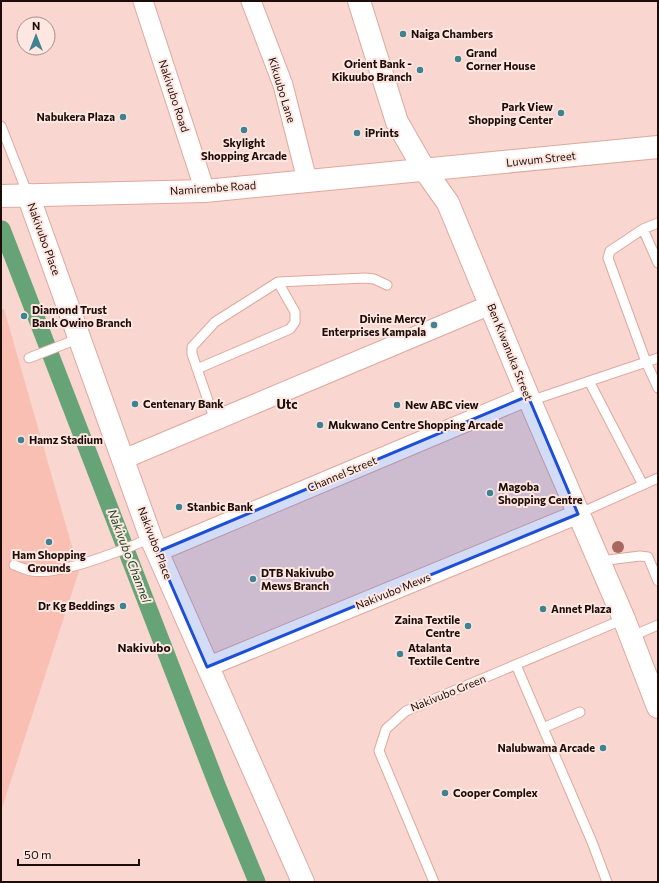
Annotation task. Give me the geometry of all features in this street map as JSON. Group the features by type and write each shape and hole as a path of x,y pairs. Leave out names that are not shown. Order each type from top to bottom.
{"main road":[{"name":"Ben Kiwanuka Street","path":"359,1 397,122 424,169 448,203 627,628 658,707"},
{"name":"Luwum Street","path":"424,169 444,169 658,147"},
{"name":"Namirembe Road","path":"1,196 205,191 424,169"},
{"name":"Nakivubo Place","path":"28,195 124,459 147,545 207,667 303,882"}],"street":[{"name":"Nakivubo Road","path":"143,1 205,191"},
{"name":"Kikuubo Lane","path":"251,1 282,86 307,180"},
{"path":"124,459 490,305"},
{"name":"Channel Street","path":"147,545 529,398"},
{"name":"Nakivubo Mews","path":"207,667 578,514"}],"lane":[{"path":"1,126 28,195"},
{"path":"658,223 643,229 610,251 608,258 646,362 658,388"},
{"path":"643,229 658,264"},
{"path":"215,421 192,354 192,347 215,322 278,282 365,278 374,279 387,285"},
{"path":"197,369 290,329 296,322 295,312 278,282"},
{"path":"29,358 80,338"},
{"path":"529,398 589,381 658,358"},
{"path":"589,381 643,485"},
{"path":"578,514 658,478"},
{"path":"14,565 33,571 62,569 147,545"},
{"path":"598,561 640,556 648,557 658,581"},
{"name":"Nakivubo Green","path":"434,882 379,751 386,728 406,711 516,665 627,628 658,625"},
{"path":"516,665 592,842 607,882"},
{"path":"543,728 580,712"}],"highlighted area":[{"path":"528,396 578,514 207,667 157,552"}],"shaded area":[{"name":"Hamz Stadium","path":"1,309 4,309 79,571 1,811"}],"waterway":[{"name":"Nakivubo Channel","path":"2,229 219,790 257,882"}],"place":[{"name":"Naiga Chambers","path":"403,34"},
{"name":"Grand Corner House","path":"458,59"},
{"name":"Orient Bank - Kikuubo Branch","path":"420,70"},
{"name":"Park View Shopping Center","path":"561,113"},
{"name":"Nabukera Plaza","path":"123,117"},
{"name":"Skylight Shopping Arcade","path":"244,130"},
{"name":"iPrints","path":"357,133"},
{"name":"Diamond Trust Bank Owino Branch","path":"24,316"},
{"name":"Divine Mercy Enterprises Kampala","path":"434,325"},
{"name":"Centenary Bank","path":"135,404"},
{"name":"New ABC view","path":"397,405"},
{"name":"Mukwano Centre Shopping Arcade","path":"320,425"},
{"name":"Hamz Stadium","path":"21,440"},
{"name":"Magoba Shopping Centre","path":"490,493"},
{"name":"Stanbic Bank","path":"179,507"},
{"name":"Ham Shopping Grounds","path":"49,542"},
{"name":"DTB Nakivubo Mews Branch","path":"253,579"},
{"name":"Dr Kg Beddings","path":"123,606"},
{"name":"Annet Plaza","path":"543,609"},
{"name":"Zaina Textile Centre","path":"468,626"},
{"name":"Atalanta Textile Centre","path":"400,654"},
{"name":"Nalubwama Arcade","path":"603,748"},
{"name":"Cooper Complex","path":"445,793"}],"district":[{"name":"Utc","path":"287,404"},
{"name":"Nakivubo","path":"144,648"}]}
